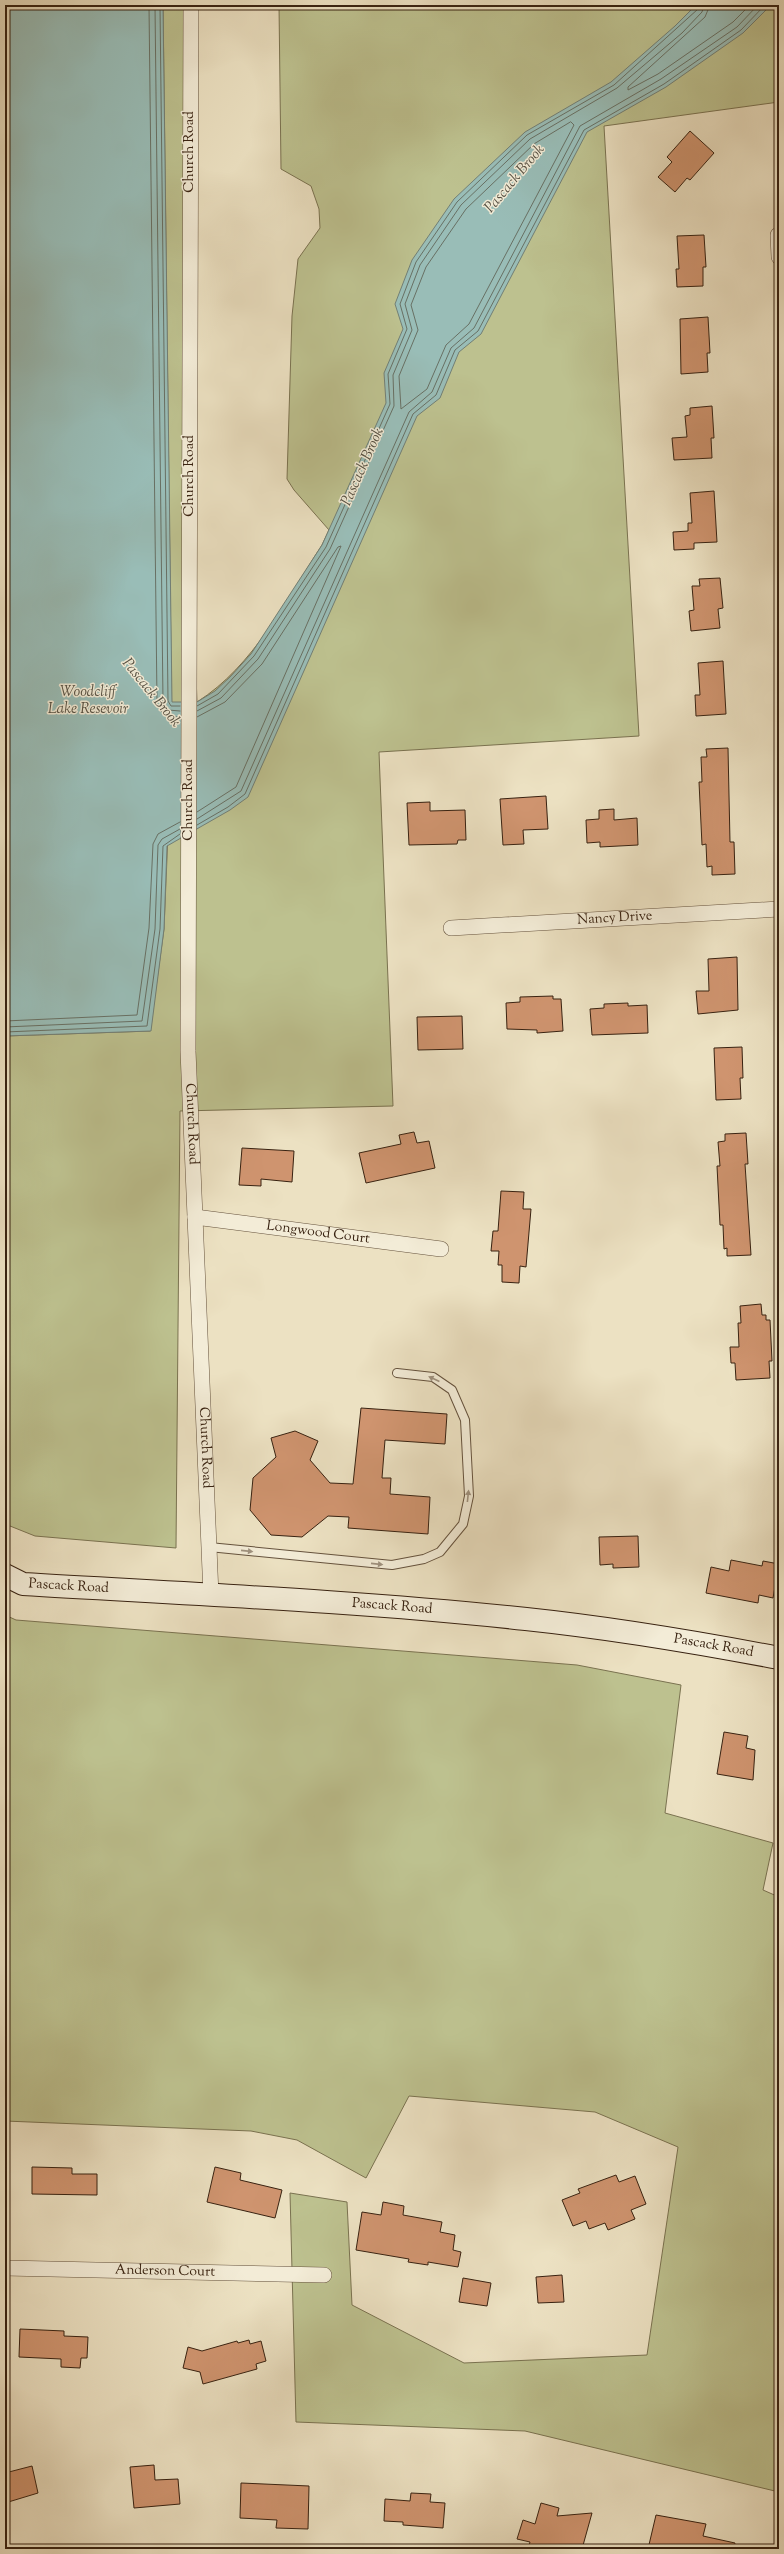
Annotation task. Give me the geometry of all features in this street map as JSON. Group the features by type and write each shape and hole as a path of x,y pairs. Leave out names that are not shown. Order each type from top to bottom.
{"street":[{"name":"Church Road","path":"190,5 190,685 188,1050 210,1596"},
{"path":"778,235 779,257"},
{"name":"Nancy Drive","path":"451,928 779,909"},
{"name":"Longwood Court","path":"195,1217 441,1249"},
{"name":"Pascack Road","path":"11,1581 210,1596 413,1608 528,1619 642,1634 779,1658"},
{"name":"Anderson Court","path":"5,2268 324,2275"}],"lane":[{"path":"209,1547 392,1565 424,1559 440,1552 463,1524 469,1496 465,1420 452,1390 433,1377 397,1373"}],"green space":[{"path":"163,5 191,5 190,513 197,702 236,670 252,651 282,609 322,545 329,530 294,490 287,479 292,316 298,259 320,228 319,209 311,186 281,169 279,5 779,5 779,102 604,126 639,736 379,752 393,1106 180,1111 176,1548 35,1536 5,1524 5,1036 150,1031 164,929 172,738"},
{"path":"5,1615 16,1620 577,1665 681,1685 665,1813 773,1843 763,1890 779,1897 779,2492 525,2431 296,2422 290,2193 347,2202 352,2305 464,2363 647,2355 678,2147 595,2112 409,2096 366,2178 297,2140 251,2131 5,2121"}],"water":[{"name":"Woodcliff Lake Resevoir","path":"5,5 163,5 172,702 197,702 215,691 251,654 322,545 386,403 384,373 403,329 395,304 412,260 454,199 525,132 611,82 675,26 696,5 771,5 743,33 666,87 587,132 481,334 459,352 440,398 417,416 248,797 230,810 167,846 164,929 151,1031 5,1036"}],"building":[{"path":"690,131 714,153 690,180 687,178 675,192 658,177 672,162 667,157"},
{"path":"704,235 706,267 703,267 703,286 677,287 676,269 679,269 677,236"},
{"path":"708,317 710,353 707,353 708,372 681,374 680,319"},
{"path":"712,406 714,438 711,438 712,458 674,460 672,438 687,437 685,416 690,415 690,408"},
{"path":"714,491 717,542 694,543 694,549 674,550 673,532 688,531 688,523 692,523 690,493"},
{"path":"720,578 723,608 718,609 720,628 691,631 689,611 694,610 692,586 700,586 699,579"},
{"path":"723,661 726,714 696,716 695,695 700,695 698,663"},
{"path":"728,748 730,842 734,842 735,874 712,875 712,866 707,867 706,844 702,845 699,782 702,782 701,757 707,757 706,749"},
{"path":"546,796 548,829 523,830 524,844 503,845 500,799"},
{"path":"430,802 430,811 465,810 466,840 458,840 457,844 409,845 407,803"},
{"path":"614,809 614,820 637,818 638,845 600,847 600,842 587,843 586,820 599,819 599,810"},
{"path":"737,957 738,1010 698,1014 696,991 709,991 708,959"},
{"path":"553,996 553,999 561,999 563,1031 537,1033 537,1030 507,1029 506,1003 520,1002 520,997"},
{"path":"628,1003 628,1006 647,1005 648,1033 592,1035 590,1009 604,1008 604,1004"},
{"path":"462,1016 463,1049 418,1050 417,1017"},
{"path":"742,1047 743,1078 740,1078 741,1099 716,1100 714,1048"},
{"path":"414,1132 417,1143 429,1141 435,1168 366,1183 359,1153 401,1144 399,1135"},
{"path":"746,1133 748,1164 745,1164 751,1255 727,1256 727,1248 724,1249 723,1225 720,1225 717,1166 720,1166 718,1142 725,1141 725,1134"},
{"path":"242,1148 294,1151 292,1182 261,1179 261,1186 239,1185"},
{"path":"501,1191 524,1192 523,1209 531,1209 526,1267 520,1266 519,1283 502,1282 502,1265 498,1265 499,1251 491,1251 493,1231 498,1231"},
{"path":"761,1304 762,1315 766,1315 766,1320 770,1320 772,1361 769,1361 770,1378 736,1380 735,1363 731,1363 730,1347 739,1347 738,1323 741,1323 740,1306"},
{"path":"361,1408 447,1414 445,1444 385,1440 382,1478 391,1478 390,1494 430,1497 428,1534 348,1528 349,1517 328,1516 302,1537 271,1535 250,1510 253,1478 276,1457 271,1438 295,1431 318,1441 310,1460 330,1483 353,1484"},
{"path":"638,1536 639,1567 613,1568 613,1564 600,1565 599,1537"},
{"path":"731,1560 762,1566 763,1561 779,1564 773,1598 759,1595 758,1603 706,1593 711,1567 729,1571"},
{"path":"724,1732 748,1736 746,1748 755,1750 753,1780 717,1774"},
{"path":"32,2167 72,2168 72,2174 97,2174 97,2195 32,2194"},
{"path":"215,2167 241,2173 240,2180 282,2190 275,2218 207,2202"},
{"path":"616,2175 619,2182 635,2176 646,2204 631,2210 635,2219 608,2230 605,2223 589,2229 586,2221 573,2226 562,2200 580,2193 578,2189"},
{"path":"383,2202 404,2206 403,2215 442,2222 440,2232 455,2235 453,2250 461,2252 458,2267 428,2262 428,2265 408,2262 409,2259 356,2250 362,2212 381,2215"},
{"path":"562,2275 564,2302 538,2303 536,2277"},
{"path":"463,2278 491,2283 487,2306 459,2302"},
{"path":"20,2329 64,2331 64,2336 88,2337 87,2358 81,2358 80,2368 61,2367 61,2359 19,2357"},
{"path":"249,2340 250,2344 261,2341 266,2361 256,2364 257,2369 203,2384 200,2372 183,2368 188,2347 202,2351 237,2341 238,2343"},
{"path":"154,2465 155,2480 178,2479 180,2504 134,2508 130,2467"},
{"path":"32,2466 38,2493 5,2503 5,2473"},
{"path":"241,2483 309,2486 308,2529 276,2528 277,2520 240,2518"},
{"path":"411,2493 431,2494 430,2502 445,2503 443,2528 403,2525 403,2522 384,2521 385,2499 410,2501"},
{"path":"541,2503 559,2508 557,2516 592,2513 582,2549 528,2549 530,2542 517,2539 523,2520 535,2524"},
{"path":"656,2515 706,2524 703,2536 735,2543 734,2549 648,2549"}],"water label":[{"name":"Pascack Brook","path":"515,179"},
{"name":"Pascack Brook","path":"363,467"},
{"name":"Pascack Brook","path":"151,693"}]}
